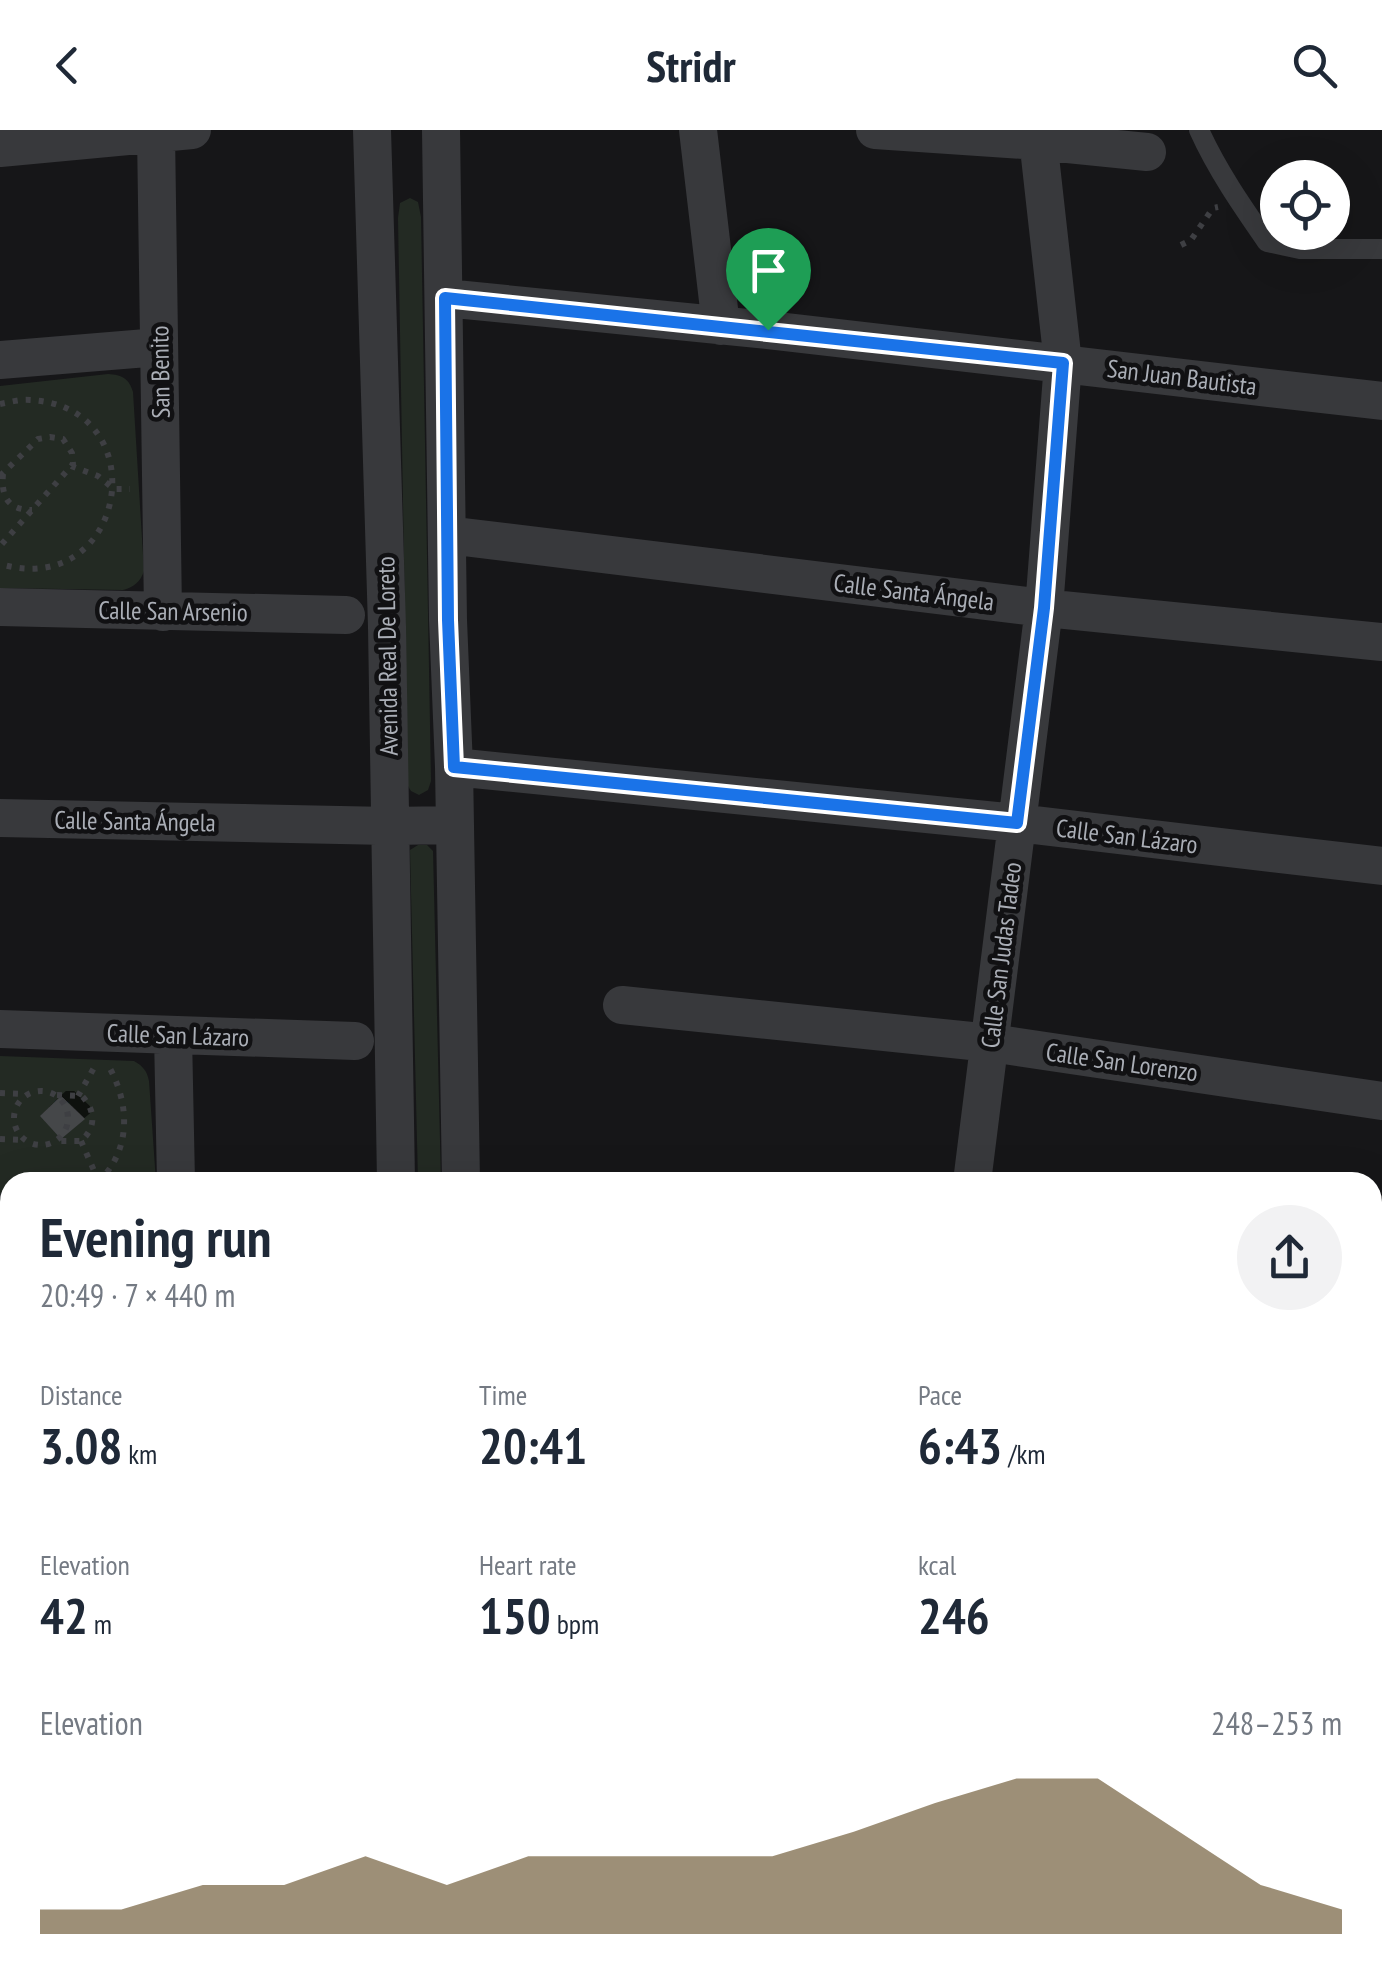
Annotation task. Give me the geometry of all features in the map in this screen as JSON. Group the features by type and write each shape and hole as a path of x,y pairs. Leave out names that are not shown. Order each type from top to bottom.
{"street":[{"name":"Avenida Real De Loreto","path":"372,130 387,607 396,1172"},
{"path":"441,130 461,1172"},
{"path":"698,130 721,326"},
{"path":"874,130 1038,135 1147,152"},
{"path":"0,148 174,132"},
{"name":"San Benito","path":"163,612 159,347 174,132"},
{"name":"Calle San Judas Tadeo","path":"973,1172 1044,608 1063,363 1038,135"},
{"name":"San Juan Bautista","path":"445,298 1382,401"},
{"path":"0,360 159,347"},
{"name":"Calle Santa Ángela","path":"446,535 1044,608 1382,642"},
{"name":"Calle San Arsenio","path":"0,607 346,615"},
{"name":"Calle San Lázaro","path":"454,767 1017,823 1382,866"},
{"name":"Calle Santa Ángela","path":"0,818 455,825"},
{"name":"Calle San Lorenzo","path":"622,1004 991,1042 1382,1101"},
{"name":"Calle San Lázaro","path":"0,1029 355,1041"},
{"path":"173,1036 176,1172"}],"lane":[{"path":"1200,130 1208,151 1267,242 1300,249 1382,250"}],"path":[{"path":"1181,245 1192,240 1213,208 1238,200"},
{"path":"0,404 27,399 54,403 79,416 99,436 111,461 114,488 108,516 94,540 72,558 46,568 18,569 0,564"},
{"path":"0,546 73,464 72,454 62,439 38,440 1,480 12,505 32,510"},
{"path":"71,466 98,476 114,488"},
{"path":"98,476 112,468"},
{"path":"93,1168 108,1170 120,1150 126,1118 117,1080 108,1065 94,1068"},
{"path":"0,1094 37,1090 82,1096 90,1106 93,1124 87,1136 81,1141 56,1141 40,1146 26,1140 18,1132 14,1114 26,1094"},
{"path":"56,1095 69,1116 64,1134 56,1141"},
{"path":"0,1140 26,1140"},
{"path":"81,1141 95,1172"}],"shaded area":[{"path":"410,198 418,202 421,217 431,781 428,790 419,795 408,786 398,218 400,203"},
{"path":"108,374 124,378 133,392 143,575 123,590 0,588 0,386"},
{"path":"427,845 433,851 441,1172 418,1172 410,850"},
{"path":"0,1056 134,1061 146,1072 155,1172 0,1172"}],"building":[{"path":"61,1096 85,1119 61,1139 40,1116"}],"route":[{"path":"445,298 768,330 1063,363 1044,608 1017,823 454,767 446,535 445,298"}]}
